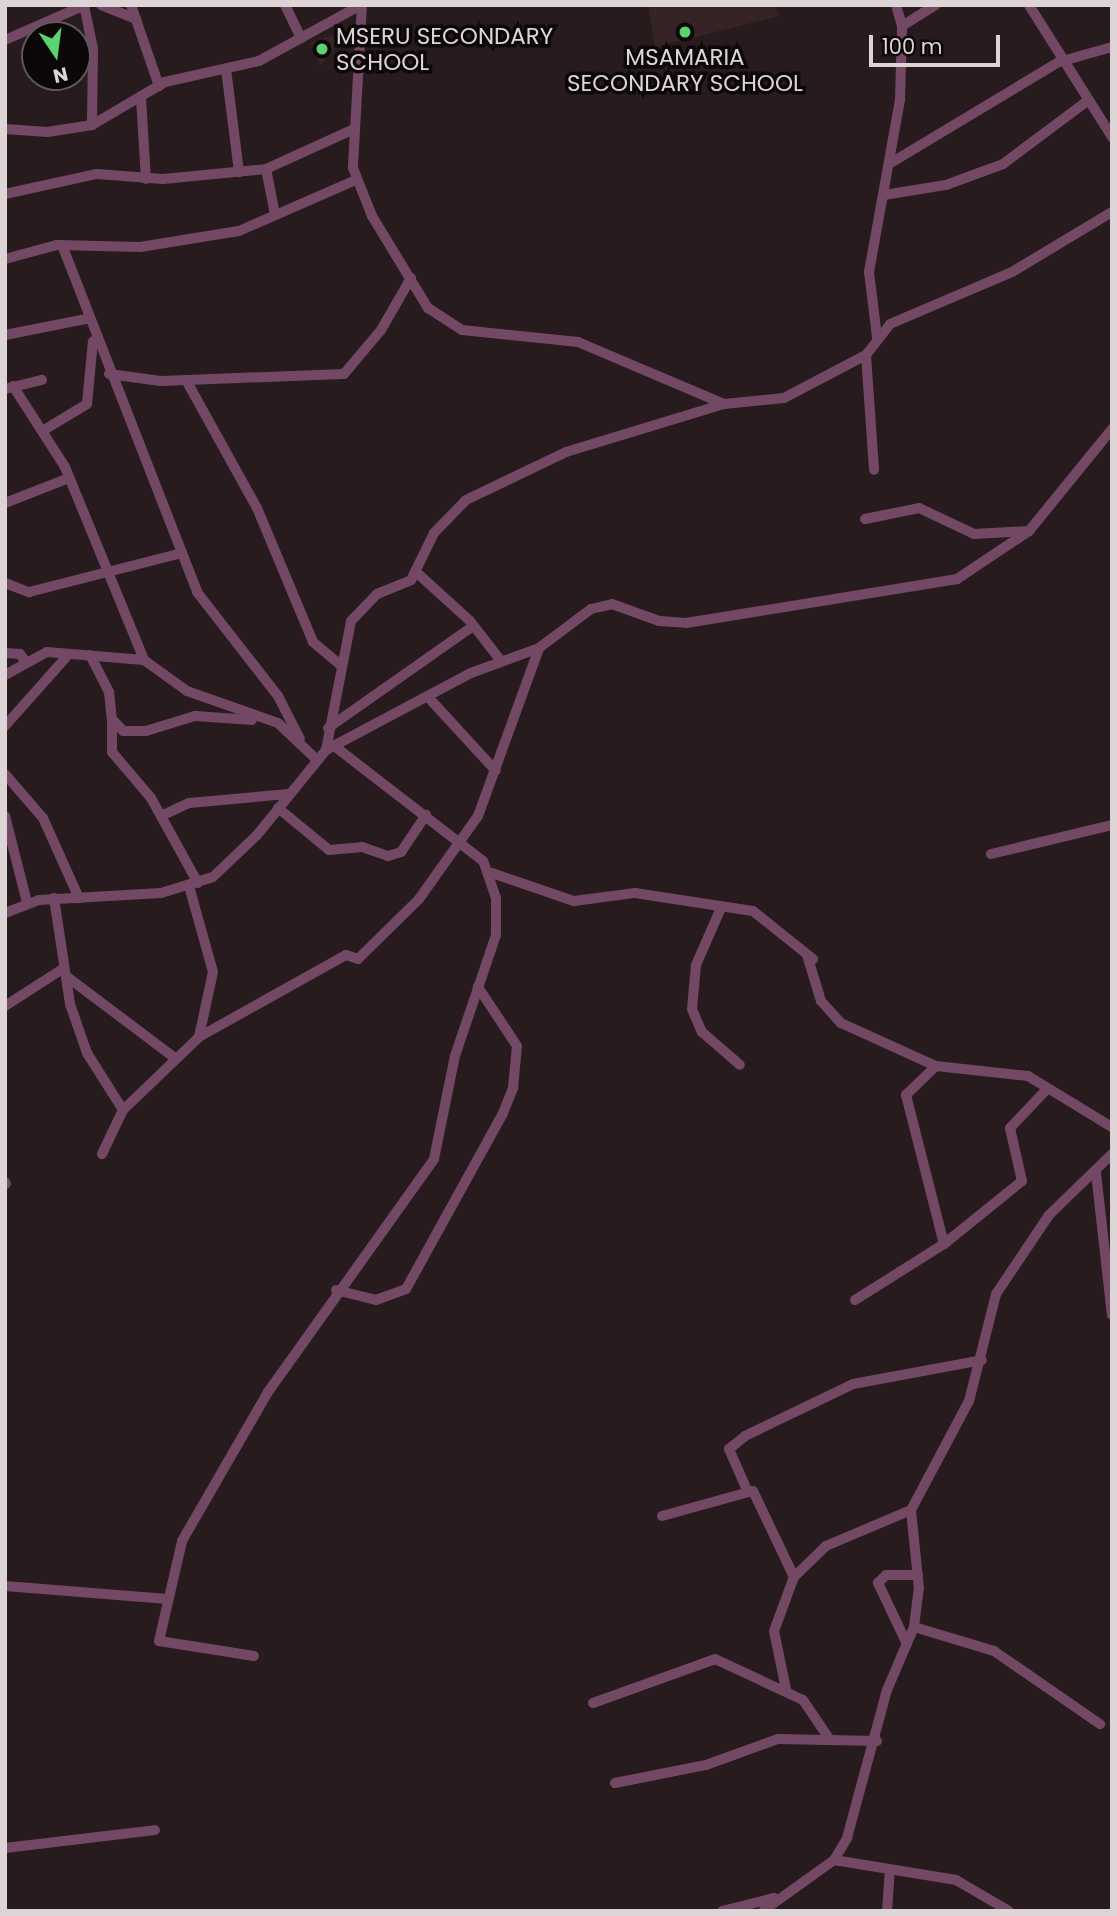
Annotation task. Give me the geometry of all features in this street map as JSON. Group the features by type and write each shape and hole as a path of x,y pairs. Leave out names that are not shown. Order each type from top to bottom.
{"street":[{"path":"5,40 84,5 93,49 92,125"},
{"path":"101,5 136,19"},
{"path":"131,5 159,86"},
{"path":"285,5 301,38"},
{"path":"5,129 47,132 92,125 159,86 259,61 362,5"},
{"path":"362,5 352,130 356,180 428,308 462,330 578,342 724,404"},
{"path":"877,337 869,272 889,164 902,26 896,5"},
{"path":"902,26 934,5"},
{"path":"1029,5 1059,62 1112,137"},
{"path":"889,164 1059,62 1112,47"},
{"path":"226,69 239,172"},
{"path":"141,98 146,179"},
{"path":"884,195 946,185 1003,164 1086,102"},
{"path":"5,194 87,175 146,179 266,169 352,130"},
{"path":"266,169 275,214"},
{"path":"5,259 62,245 160,245 239,231 356,180"},
{"path":"1112,212 1026,265 923,306 877,337 866,355 784,398 724,404 548,458 491,484 434,533 407,583 356,611 338,664 340,686 327,729 329,748 463,842 492,873 573,901 635,893 769,919 811,958 821,1001 834,1019 936,1066 1022,1075 1112,1127"},
{"path":"62,245 93,338 108,374 130,411 205,608 278,696 300,739 315,758"},
{"path":"108,374 186,380 344,374 381,330 411,278"},
{"path":"5,335 86,319"},
{"path":"44,430 87,404 93,338"},
{"path":"866,355 874,470"},
{"path":"42,380 9,388 44,430 69,478 109,568 144,660"},
{"path":"186,380 260,514 313,642 338,664"},
{"path":"5,913 27,902 54,898 79,898 194,885 229,865 278,808 315,758 329,748 501,661 539,648 608,604 686,623 941,584 978,568 1029,531 1112,429"},
{"path":"5,503 69,478"},
{"path":"865,519 919,508 974,534 1029,531"},
{"path":"5,583 29,592 109,568 182,553"},
{"path":"415,571 473,626 501,661"},
{"path":"327,729 473,626"},
{"path":"102,1154 123,1110 199,1037 346,955 358,959 419,899 436,869 463,842 496,771 539,648"},
{"path":"5,675 26,661 47,652 144,660 187,691 259,719 300,739"},
{"path":"5,653 20,654 26,661"},
{"path":"5,726 69,654"},
{"path":"90,655 108,690 112,719 112,752 161,816 194,885 213,972 199,1037"},
{"path":"428,697 496,771"},
{"path":"112,719 132,733 190,716 259,719"},
{"path":"5,774 43,818 79,898"},
{"path":"161,816 189,803 287,794"},
{"path":"278,808 329,850 362,847 388,856 401,852 426,815"},
{"path":"5,816 27,902"},
{"path":"991,854 1112,825"},
{"path":"254,1656 159,1641 167,1599 189,1521 336,1290 434,1159 446,1090 496,934 492,873"},
{"path":"54,898 65,972 87,1053 123,1110"},
{"path":"721,908 696,965 692,1009 702,1032 740,1065"},
{"path":"65,972 176,1059"},
{"path":"5,1006 65,972"},
{"path":"336,1290 376,1300 406,1289 503,1113 513,1088 517,1046 478,987"},
{"path":"936,1066 906,1095 944,1244"},
{"path":"855,1300 944,1244 1022,1181 1010,1128 1045,1090"},
{"path":"763,1911 775,1898 834,1860 847,1838 877,1741 887,1690 914,1627 918,1575 911,1510 959,1426 982,1360 996,1294 1024,1247 1112,1154"},
{"path":"1096,1173 1111,1310"},
{"path":"794,1577 761,1501 747,1490 729,1448 745,1436 853,1384 982,1360"},
{"path":"662,1516 747,1490"},
{"path":"786,1689 774,1630 794,1577 826,1546 911,1510"},
{"path":"908,1644 878,1583 886,1575 918,1575"},
{"path":"5,1586 167,1599"},
{"path":"914,1627 971,1641 1021,1665 1100,1724"},
{"path":"593,1703 715,1659 786,1689 815,1713 828,1737"},
{"path":"615,1783 706,1765 778,1739 828,1737 877,1741"},
{"path":"5,1848 62,1846 155,1830"},
{"path":"834,1860 890,1872 956,1880 1009,1911"},
{"path":"887,1911 890,1872"},
{"path":"722,1911 775,1898"}],"shaded area":[{"name":"MSAMARIA SECONDARY SCHOOL","path":"648,5 775,5 779,16 655,47"},
{"name":"MSERU SECONDARY SCHOOL","path":"332,35 338,46 320,66 310,42"}],"place":[{"name":"MSAMARIA SECONDARY SCHOOL","path":"685,32"},
{"name":"MSERU SECONDARY SCHOOL","path":"322,49"}]}
